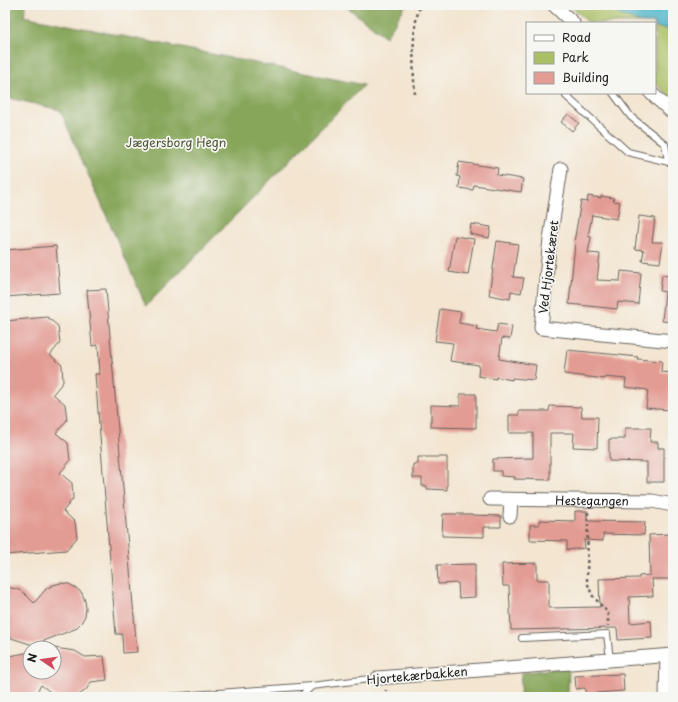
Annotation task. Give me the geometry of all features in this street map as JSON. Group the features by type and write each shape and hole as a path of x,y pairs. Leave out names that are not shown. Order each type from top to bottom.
{"street":[{"path":"554,5 572,22"},
{"path":"652,94 673,113"},
{"name":"Ved Hjortekæret","path":"561,169 550,239 541,328 673,341"},
{"name":"Hestegangen","path":"490,499 652,501 673,505"},
{"path":"510,516 511,500"},
{"name":"Hjortekærbakken","path":"378,678 670,656 666,697"}],"lane":[{"path":"568,94 566,96 628,152 671,162"},
{"path":"614,94 631,118 664,144 671,162"},
{"path":"522,638 607,634 610,660"},
{"name":"Hjortekærbakken","path":"167,697 312,686 378,678"},
{"path":"300,697 312,686"}],"path":[{"path":"415,94 413,76 415,29 421,5"},
{"path":"588,501 587,582 592,595 608,613 607,634"}],"green space":[{"name":"Jægersborg Hegn","path":"5,5 26,5 24,16 364,85 146,306 60,110 5,97"},
{"path":"344,5 406,5 386,37"},
{"path":"570,5 673,5 673,99 656,84 656,22 588,22"},
{"path":"569,667 568,697 520,697 521,673"}],"water":[{"path":"602,5 673,5 673,30 656,27 656,22 638,22 616,13"}],"building":[{"path":"568,114 579,123 572,131 561,122"},
{"path":"459,162 498,168 497,175 523,179 521,192 474,185 473,190 459,188 460,177 457,176"},
{"path":"588,196 614,198 613,201 620,202 617,219 592,215 588,236 591,237 588,253 600,254 597,280 620,281 621,271 641,273 638,304 618,302 617,309 569,304 574,242 581,201 587,202"},
{"path":"639,216 655,218 652,242 663,242 660,263 642,261 644,250 635,249"},
{"path":"471,224 491,227 489,238 470,234"},
{"path":"455,236 474,239 468,275 449,272"},
{"path":"497,241 518,244 513,277 524,278 521,293 511,291 510,299 489,295"},
{"path":"56,246 60,293 5,297 5,250"},
{"path":"662,275 673,276 673,322 662,321 665,292 660,291"},
{"path":"106,289 137,652 123,653 122,634 116,634 95,374 100,374 98,345 92,346 87,290"},
{"path":"440,309 461,312 459,323 477,326 476,329 496,332 498,324 512,326 510,339 502,338 499,359 536,365 534,380 512,378 512,380 496,377 496,379 478,376 479,365 450,361 453,343 435,341"},
{"path":"47,317 58,326 60,343 50,355 62,365 63,382 53,394 65,404 67,420 56,433 68,443 70,461 60,473 72,483 73,499 63,511 75,522 77,538 66,550 5,555 5,321"},
{"path":"567,350 638,357 637,359 662,361 661,372 673,373 673,390 671,390 669,410 646,408 648,390 625,387 626,379 605,377 605,379 564,374"},
{"path":"460,394 476,394 476,428 431,427 431,405 460,406"},
{"path":"550,406 581,407 582,417 598,417 597,448 573,447 574,433 550,433 550,480 514,479 515,477 501,476 501,471 493,471 493,459 533,458 533,433 509,433 509,415 519,415 519,411 549,411"},
{"path":"625,428 651,428 650,442 658,442 658,448 664,448 664,482 647,482 647,462 609,461 609,439 625,439"},
{"path":"418,457 447,457 447,490 427,489 427,486 422,486 422,478 413,478 413,464 418,464"},
{"path":"575,511 587,511 587,521 645,522 644,535 603,534 603,541 584,540 585,548 567,550 567,541 530,540 530,525 539,525 539,520 575,521"},
{"path":"443,514 501,516 501,527 484,527 484,537 442,536"},
{"path":"669,534 670,542 672,542 673,579 652,579 653,596 629,597 630,623 651,621 652,638 618,640 617,628 511,630 509,586 503,586 502,564 537,563 537,580 549,580 549,608 600,607 599,579 639,578 639,576 650,575 649,535"},
{"path":"475,564 475,597 459,598 458,583 438,584 437,565"},
{"path":"61,583 69,584 82,593 86,609 85,616 81,623 75,629 46,640 22,640 22,641 5,636 5,587 17,589 24,593 34,603 46,589"},
{"path":"62,649 75,651 85,657 104,656 107,680 91,682 86,690 76,697 57,697 41,685 34,697 5,697 5,657 22,654 22,680 62,680"},
{"path":"623,674 624,691 596,693 596,697 586,697 585,688 576,689 575,676"}]}
